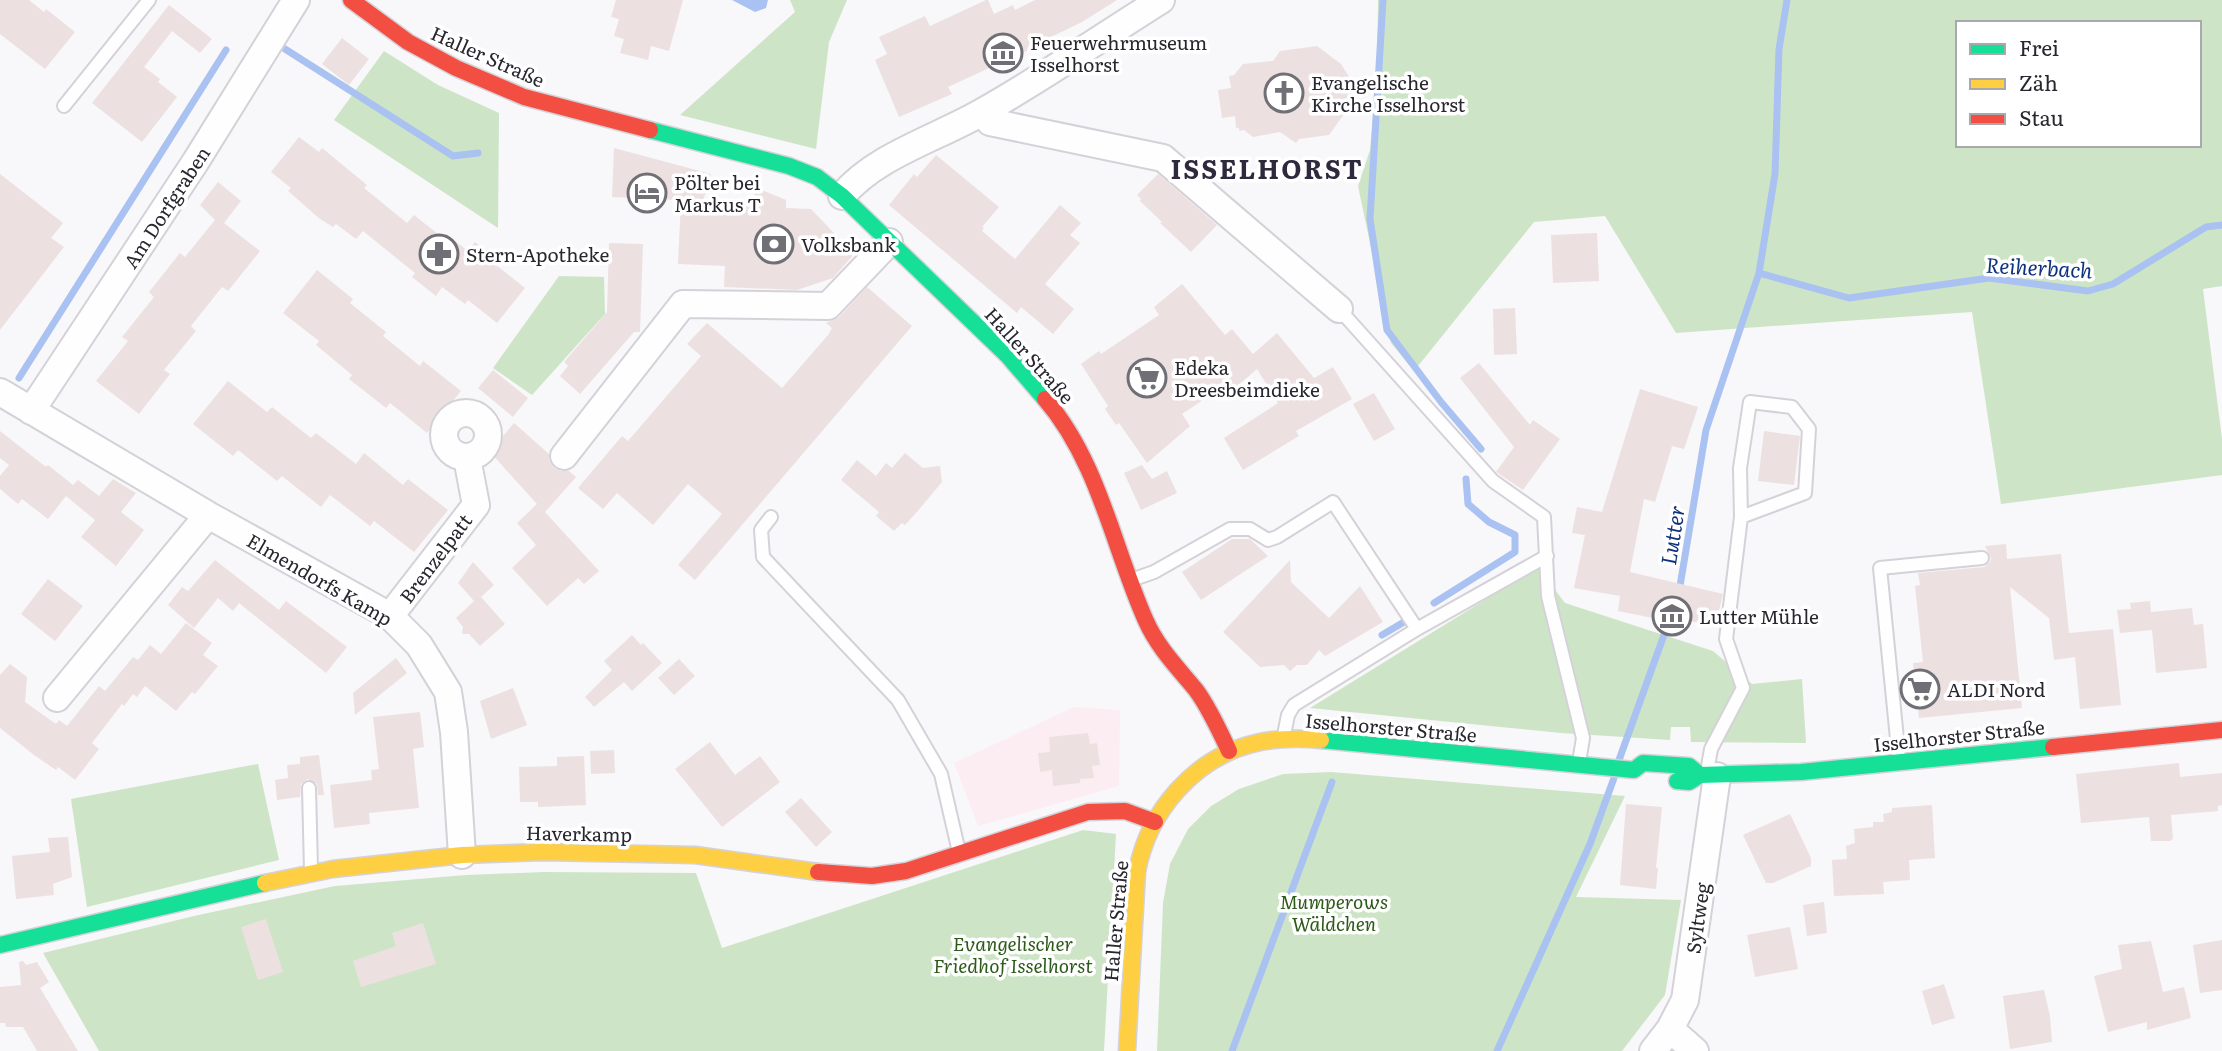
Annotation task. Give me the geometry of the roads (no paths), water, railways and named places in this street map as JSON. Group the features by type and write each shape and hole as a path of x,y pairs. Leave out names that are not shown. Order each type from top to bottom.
{"street":[{"name":"Am Dorfgraben","path":"32,411 197,161 296,0"},
{"name":"Haller Straße","path":"351,0 408,42 456,68 524,97 789,166 817,177 842,196 1008,355 1057,413 1095,482 1146,622 1162,651 1197,692 1212,715 1229,751 1203,767 1172,798 1155,822 1142,850 1134,899 1127,1051"},
{"path":"842,196 853,183 877,166 983,112 1161,0"},
{"path":"983,112 990,122 1163,158 1339,309"},
{"path":"564,456 683,304 828,306 889,242"},
{"name":"Elmendorfs Kamp","path":"0,392 208,515 390,616 419,645 448,692 454,732 462,855"},
{"name":"Brenzelpatt","path":"390,616 476,505 467,458"},
{"path":"57,698 208,515"},
{"name":"Isselhorster Straße","path":"1662,781 1689,782 1708,776 1801,772 1900,763 2222,730"},
{"name":"Isselhorster Straße","path":"1229,751 1284,739 1334,741 1597,767 1638,775 1643,763 1689,766 1708,776"},
{"name":"Syltweg","path":"1653,1051 1671,1029 1685,1000 1708,776"},
{"name":"Haverkamp","path":"0,945 187,900 333,869 462,855 542,852 695,856 872,876 906,871 1088,812 1125,811 1155,822"},
{"path":"1671,1029 1695,1051"}],"lane":[{"path":"64,106 149,0"},
{"path":"1339,309 1493,481 1544,517 1548,596 1583,738 1578,766"},
{"path":"1708,776 1711,749 1743,688 1726,639 1741,517 1740,468 1750,402 1792,407 1809,429 1805,493 1741,517"},
{"path":"1130,580 1154,572 1230,529 1250,529 1268,540 1277,537 1333,502 1417,629"},
{"path":"771,517 761,530 763,557 898,701 941,774 959,853"},
{"path":"1284,739 1288,715 1294,705 1417,629 1547,556"},
{"path":"1900,763 1880,568 1982,558"},
{"path":"309,788 311,874"}],"water":[{"path":"732,0 768,0 766,8 755,12"}],"waterway":[{"path":"1383,0 1370,219 1387,330 1441,402 1481,449"},
{"name":"Lutter","path":"1679,592 1706,430 1759,273 1775,174 1779,49 1787,0"},
{"path":"285,49 453,156 478,153"},
{"path":"19,378 226,50"},
{"name":"Reiherbach","path":"1759,273 1849,298 1989,278 2088,291 2113,284 2206,227 2222,225"},
{"path":"1434,603 1515,552 1515,535 1489,522 1468,504 1466,479"},
{"name":"Lutter","path":"1619,760 1673,610"},
{"path":"1382,635 1404,622"},
{"name":"Lutter","path":"1497,1051 1590,844 1614,778"},
{"path":"1232,1051 1332,782"}],"place":[{"name":"Feuerwehrmuseum Isselhorst","path":"1003,53"},
{"name":"Evangelische Kirche Isselhorst","path":"1284,93"},
{"name":"Pölter bei Markus T","path":"647,193"},
{"name":"Volksbank","path":"774,244"},
{"name":"Stern-Apotheke","path":"439,254"},
{"name":"Edeka Dreesbeimdieke","path":"1147,378"},
{"name":"Lutter Mühle","path":"1672,616"},
{"name":"ALDI Nord","path":"1920,689"}],"district":[{"name":"ISSELHORST","path":"1267,167"}],"park label":[{"name":"Mumperows Wäldchen","path":"1334,912"},
{"name":"Evangelischer Friedhof Isselhorst","path":"1013,954"}]}
